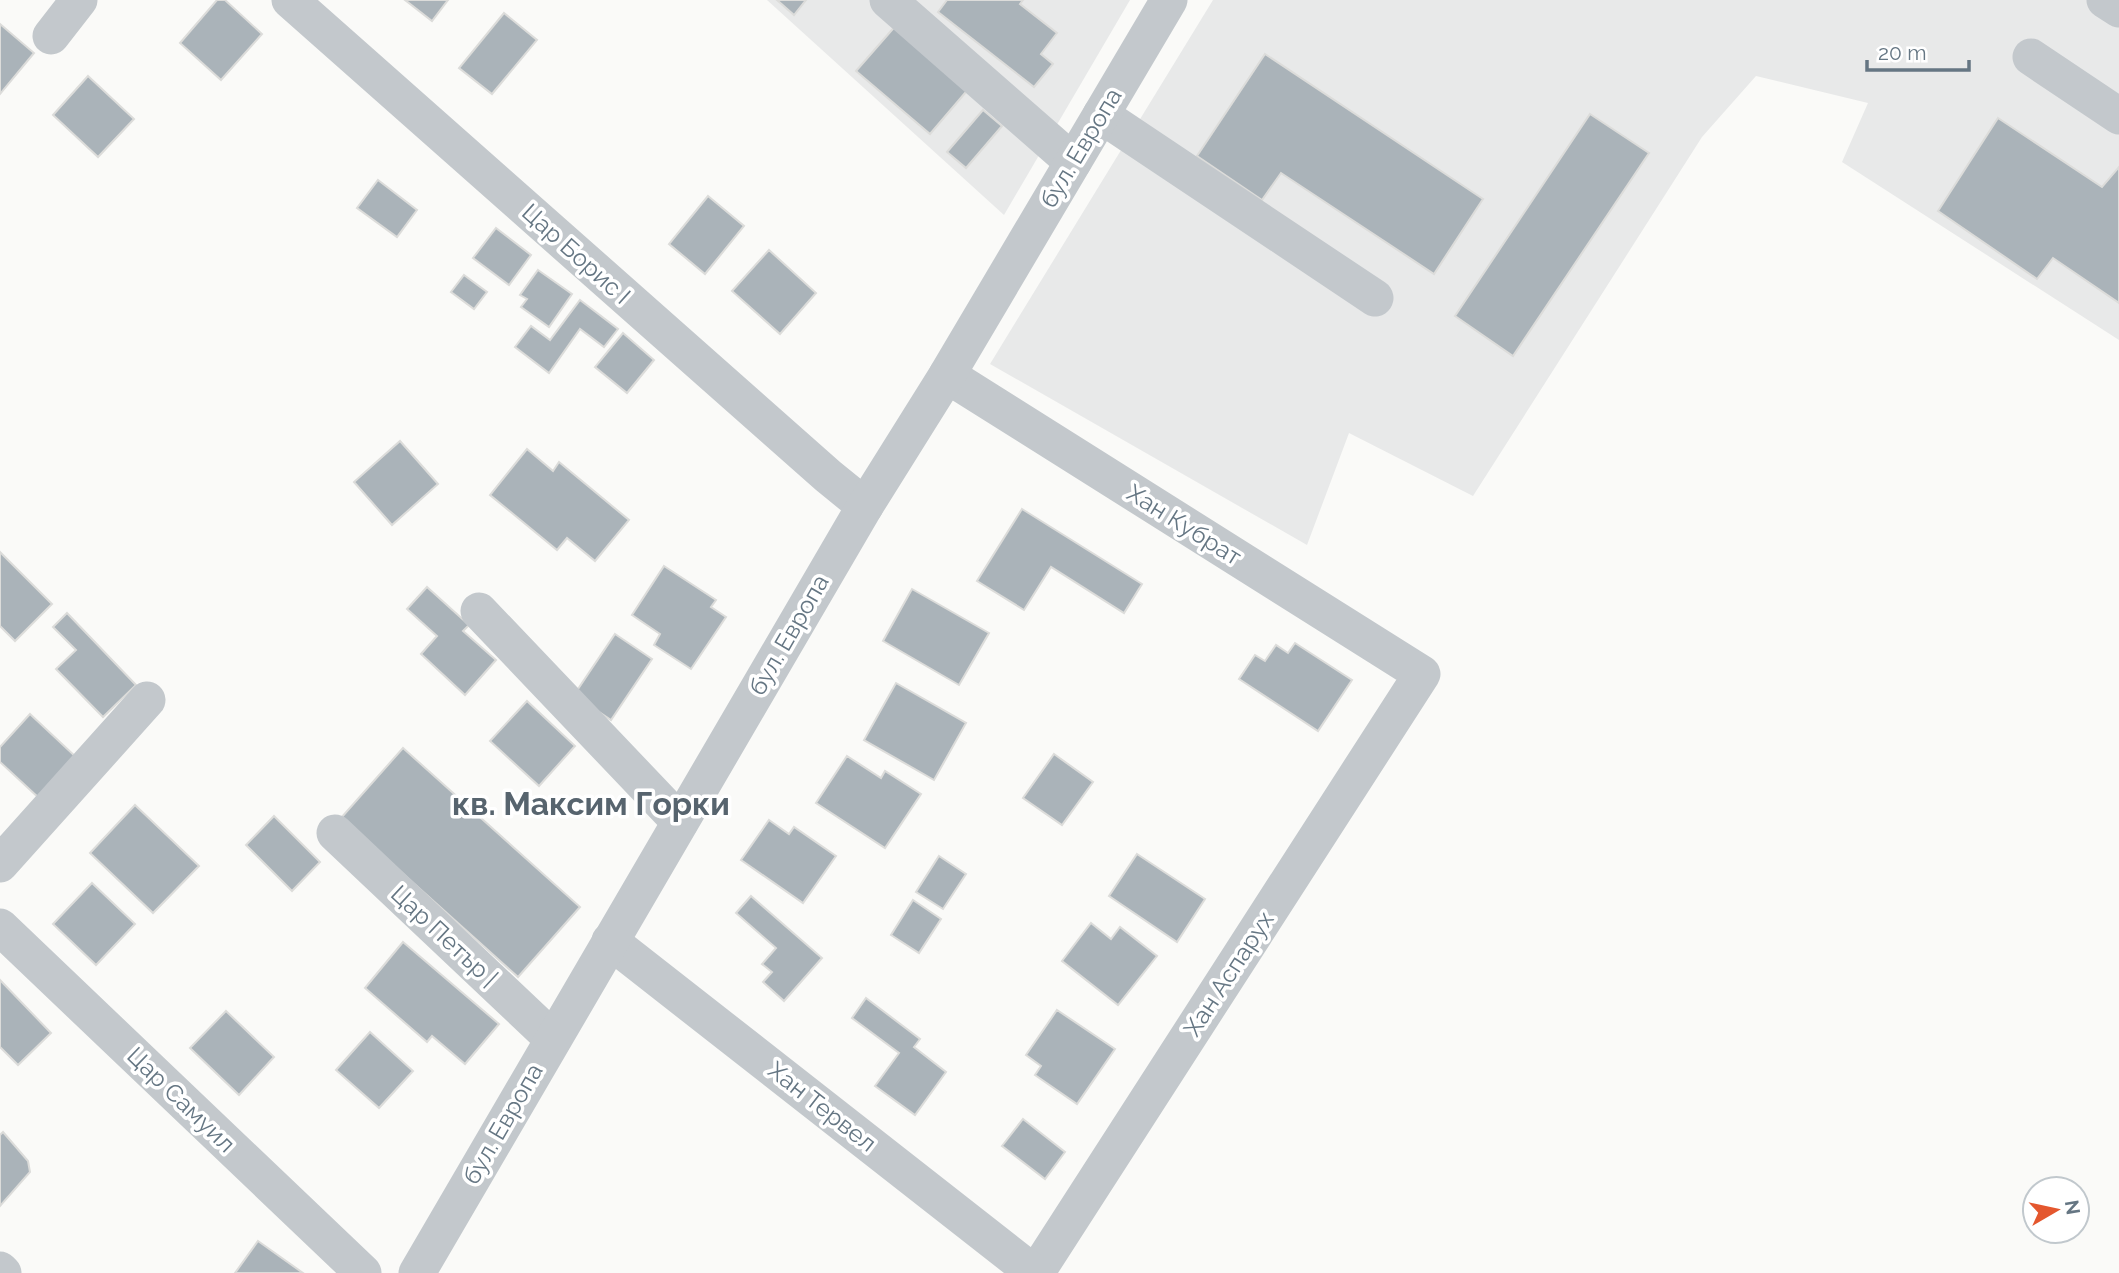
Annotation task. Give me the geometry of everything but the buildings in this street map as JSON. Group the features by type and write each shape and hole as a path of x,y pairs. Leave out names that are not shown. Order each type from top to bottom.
{"street":[{"path":"51,36 79,0"},
{"name":"Цар Борис I","path":"290,0 865,506"},
{"path":"888,0 1073,162"},
{"name":"бул. Европа","path":"417,1273 865,506 947,375 1168,0"},
{"path":"2105,0 2119,9"},
{"path":"2031,57 2119,116"},
{"path":"1101,114 1375,298"},
{"name":"Хан Кубрат","path":"947,375 1422,674"},
{"path":"479,611 680,822"},
{"name":"Хан Аспарух","path":"1035,1273 1422,674"},
{"path":"0,864 146,700"},
{"name":"Цар Петър |","path":"335,833 553,1040"},
{"name":"Цар Самуил","path":"0,927 363,1273"},
{"name":"Хан Тервел","path":"610,941 1035,1273"}],"shaded area":[{"path":"767,0 1130,0 1004,215"},
{"path":"1213,0 2119,0 2119,340 1842,162 1868,103 1756,76 1702,137 1473,496 1349,433 1307,545 990,364"}],"district":[{"name":"кв. Максим Горки","path":"591,804"}]}
